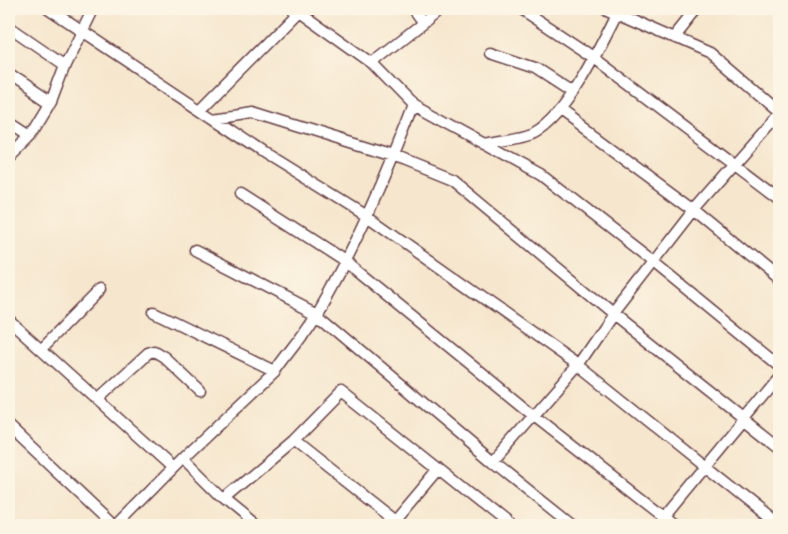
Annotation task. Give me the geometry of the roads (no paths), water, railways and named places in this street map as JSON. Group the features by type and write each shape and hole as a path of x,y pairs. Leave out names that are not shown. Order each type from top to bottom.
{"street":[{"path":"48,8 213,118 367,216 578,365 779,526"},
{"path":"8,158 31,135 51,102 65,65 93,8"},
{"path":"412,8 423,23"},
{"path":"372,63 442,8"},
{"path":"519,8 593,57 780,198"},
{"path":"675,38 699,8"},
{"path":"200,109 297,9 372,63 413,105 541,175 653,262 780,366"},
{"path":"484,144 534,133 560,111 593,57 614,9 710,53 780,112 694,210 613,314 578,365 493,462"},
{"path":"8,26 65,65"},
{"path":"490,52 535,68 572,92"},
{"path":"8,73 51,102"},
{"path":"8,426 115,526 275,371 317,313 367,216 413,105"},
{"path":"560,111 694,210 780,281"},
{"path":"213,118 252,112 393,156 452,180 613,314 780,447"},
{"path":"8,120 31,135"},
{"path":"240,194 344,261 534,416 675,526"},
{"path":"195,250 317,313 493,462 573,526"},
{"path":"41,349 99,290"},
{"path":"154,312 275,371"},
{"path":"8,319 173,468"},
{"path":"97,400 148,353 154,351 160,353 200,391"},
{"path":"663,516 780,374"},
{"path":"224,499 293,441 341,392 509,526"},
{"path":"293,441 392,524 438,469"},
{"path":"183,458 224,499 257,526"},
{"path":"236,526 244,516"}]}
